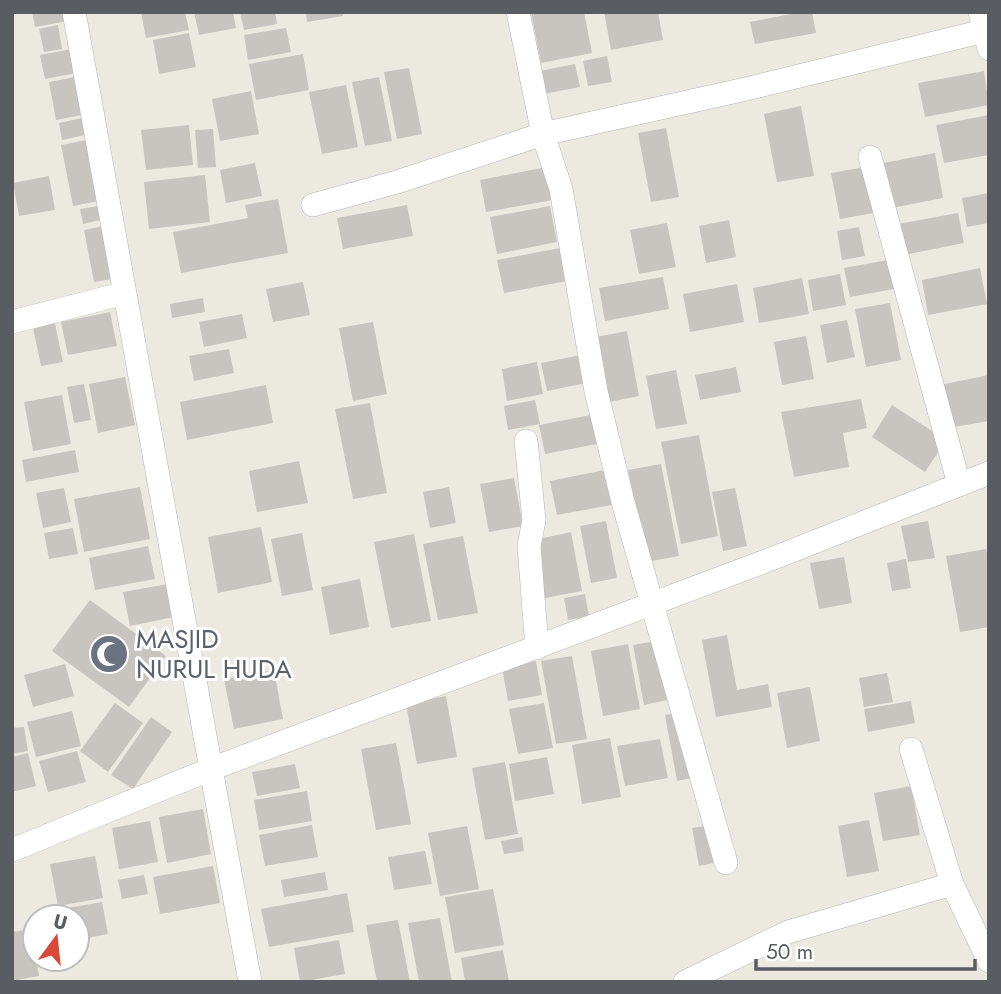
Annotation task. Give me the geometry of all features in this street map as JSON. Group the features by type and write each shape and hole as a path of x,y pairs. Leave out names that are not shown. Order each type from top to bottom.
{"street":[{"path":"74,12 250,982"},
{"path":"518,12 542,134 561,189 596,391 623,502 726,863"},
{"path":"313,205 397,182 542,134 746,89 984,31"},
{"path":"870,157 959,484"},
{"path":"12,323 125,293"},
{"path":"526,441 534,520 529,546 537,648"},
{"path":"12,850 211,769 653,604 989,473"},
{"path":"911,749 952,884 989,961"},
{"path":"685,982 788,932 952,884"}],"building":[{"path":"32,12 66,12 68,21 35,27"},
{"path":"141,12 185,12 189,30 146,38"},
{"path":"194,12 233,12 236,28 199,35"},
{"path":"240,12 275,12 277,24 244,30"},
{"path":"306,12 342,12 343,16 307,22"},
{"path":"531,12 584,12 592,53 541,63"},
{"path":"604,12 658,12 663,40 611,50"},
{"path":"812,12 816,33 755,44 750,22"},
{"path":"58,25 62,49 44,52 39,29"},
{"path":"286,28 291,52 248,60 244,35"},
{"path":"189,33 196,67 159,74 153,40"},
{"path":"72,49 77,73 45,79 40,55"},
{"path":"303,54 309,90 256,100 249,64"},
{"path":"607,56 612,82 588,86 583,61"},
{"path":"575,64 580,87 544,94 540,71"},
{"path":"409,68 422,134 397,139 384,72"},
{"path":"984,71 989,105 925,117 918,83"},
{"path":"79,76 87,114 56,120 49,82"},
{"path":"379,77 392,141 365,146 352,82"},
{"path":"346,85 358,147 322,154 309,92"},
{"path":"251,91 259,134 220,141 212,99"},
{"path":"801,106 814,176 777,182 764,114"},
{"path":"989,115 989,155 944,163 936,125"},
{"path":"82,118 85,135 62,140 59,123"},
{"path":"189,125 193,165 146,170 141,130"},
{"path":"666,128 679,197 651,202 638,133"},
{"path":"213,129 216,167 198,168 195,130"},
{"path":"92,139 104,200 73,206 61,145"},
{"path":"935,153 943,198 887,209 878,164"},
{"path":"255,163 262,196 226,203 220,170"},
{"path":"547,167 553,200 486,212 480,180"},
{"path":"865,167 874,213 840,219 831,173"},
{"path":"205,175 210,222 149,229 144,182"},
{"path":"49,176 55,210 19,216 13,183"},
{"path":"989,193 989,223 967,227 962,198"},
{"path":"278,199 288,253 181,273 173,232 248,218 245,205"},
{"path":"407,205 413,236 343,249 337,218"},
{"path":"98,206 100,220 83,224 80,209"},
{"path":"550,206 557,242 497,254 490,217"},
{"path":"958,213 964,243 904,255 898,224"},
{"path":"729,220 736,257 706,263 699,226"},
{"path":"667,223 676,267 639,274 630,230"},
{"path":"108,225 119,278 94,282 84,230"},
{"path":"859,227 865,256 842,260 837,231"},
{"path":"560,248 567,281 504,293 497,260"},
{"path":"888,260 894,289 850,297 844,268"},
{"path":"980,268 987,304 928,315 922,280"},
{"path":"840,274 846,305 813,311 808,280"},
{"path":"663,277 669,309 605,321 599,288"},
{"path":"802,278 809,314 759,323 753,288"},
{"path":"303,282 310,315 273,322 266,289"},
{"path":"737,284 744,322 690,332 683,294"},
{"path":"203,298 205,312 172,318 170,304"},
{"path":"890,303 901,360 866,367 855,309"},
{"path":"110,312 117,346 68,355 61,322"},
{"path":"242,314 247,338 204,347 199,322"},
{"path":"54,319 63,362 41,366 32,323"},
{"path":"847,320 855,357 827,363 820,325"},
{"path":"373,322 387,394 353,401 339,328"},
{"path":"627,331 639,396 609,402 596,337"},
{"path":"806,336 814,379 782,385 774,342"},
{"path":"229,349 234,373 194,381 189,356"},
{"path":"581,355 586,383 547,391 541,363"},
{"path":"537,362 543,394 507,401 502,369"},
{"path":"736,367 741,392 700,400 695,375"},
{"path":"676,370 687,424 656,429 646,376"},
{"path":"989,375 989,421 948,428 940,385"},
{"path":"125,377 135,425 98,433 89,384"},
{"path":"84,384 91,420 74,423 67,387"},
{"path":"266,385 273,423 187,440 180,402"},
{"path":"62,395 71,444 33,451 24,402"},
{"path":"861,399 867,428 843,433 849,467 794,477 781,412"},
{"path":"535,400 540,424 508,430 504,406"},
{"path":"370,403 387,493 353,499 335,409"},
{"path":"892,405 946,440 925,472 872,437"},
{"path":"596,414 602,443 545,454 539,425"},
{"path":"699,435 718,536 681,544 661,442"},
{"path":"75,450 79,472 26,482 22,460"},
{"path":"299,461 308,503 257,512 249,471"},
{"path":"661,464 679,556 646,562 628,470"},
{"path":"610,469 617,504 557,515 550,481"},
{"path":"514,478 523,526 489,532 480,484"},
{"path":"140,487 150,539 84,552 74,499"},
{"path":"449,487 456,523 430,528 423,492"},
{"path":"64,488 71,522 43,528 36,493"},
{"path":"735,488 747,546 723,551 712,492"},
{"path":"606,521 617,578 591,583 580,526"},
{"path":"928,521 935,558 908,562 901,526"},
{"path":"261,527 272,582 218,593 208,537"},
{"path":"73,528 78,554 49,559 44,533"},
{"path":"571,532 582,591 545,598 534,540"},
{"path":"302,533 313,590 282,596 271,539"},
{"path":"414,534 431,621 391,628 374,542"},
{"path":"463,536 478,613 438,620 423,544"},
{"path":"148,546 155,579 95,590 89,558"},
{"path":"986,549 989,561 989,627 960,632 946,556"},
{"path":"844,557 852,603 819,609 810,563"},
{"path":"906,559 911,588 892,591 887,563"},
{"path":"360,579 369,627 330,635 321,587"},
{"path":"168,584 174,617 130,626 123,592"},
{"path":"585,594 589,616 568,620 564,598"},
{"name":"MASJID NURUL HUDA","path":"90,600 166,656 129,707 52,651"},
{"path":"727,635 737,690 768,684 772,707 716,717 702,640"},
{"path":"656,641 667,700 644,705 633,645"},
{"path":"628,644 640,709 603,716 591,651"},
{"path":"572,656 587,739 556,744 541,661"},
{"path":"536,661 542,695 508,701 502,667"},
{"path":"65,664 74,696 33,707 24,675"},
{"path":"274,670 283,719 234,729 224,679"},
{"path":"887,673 893,702 864,707 859,678"},
{"path":"810,687 820,741 787,748 777,693"},
{"path":"446,696 457,757 417,764 406,704"},
{"path":"911,701 915,723 868,732 864,709"},
{"path":"115,703 143,723 108,772 80,751"},
{"path":"544,703 553,748 518,754 509,709"},
{"path":"72,711 81,746 36,757 27,722"},
{"path":"680,713 692,778 677,781 665,715"},
{"path":"151,717 172,732 133,789 111,775"},
{"path":"24,727 28,751 12,754 12,728"},
{"path":"610,738 621,797 582,804 572,745"},
{"path":"660,739 668,778 625,786 617,746"},
{"path":"396,743 411,824 376,830 361,749"},
{"path":"77,751 86,782 48,792 39,761"},
{"path":"28,753 36,786 12,792 12,757"},
{"path":"547,757 554,794 515,801 509,764"},
{"path":"505,762 518,834 485,840 472,768"},
{"path":"295,764 300,788 257,796 252,772"},
{"path":"911,786 920,835 883,841 874,793"},
{"path":"307,791 312,821 259,830 254,800"},
{"path":"203,809 211,854 167,863 159,817"},
{"path":"869,820 879,871 847,877 838,826"},
{"path":"150,821 158,862 119,869 112,828"},
{"path":"312,825 318,857 265,866 259,835"},
{"path":"712,825 719,862 699,866 692,828"},
{"path":"467,826 479,889 440,896 428,833"},
{"path":"522,837 524,851 504,854 501,841"},
{"path":"425,851 432,884 394,890 388,857"},
{"path":"95,856 103,898 57,903 50,864"},
{"path":"213,866 220,903 160,914 153,877"},
{"path":"325,872 328,890 284,897 281,880"},
{"path":"144,875 148,894 122,899 118,880"},
{"path":"493,889 504,945 455,953 445,897"},
{"path":"347,893 354,932 269,947 261,909"},
{"path":"102,902 108,934 91,937 91,904"},
{"path":"440,918 452,982 419,982 408,923"},
{"path":"398,920 410,982 377,982 366,925"},
{"path":"21,931 21,973 38,973 39,976 12,981 12,932"},
{"path":"339,940 345,974 300,982 294,948"},
{"path":"503,950 509,982 465,982 461,958"}],"place":[{"name":"MASJID NURUL HUDA","path":"109,654"}]}
